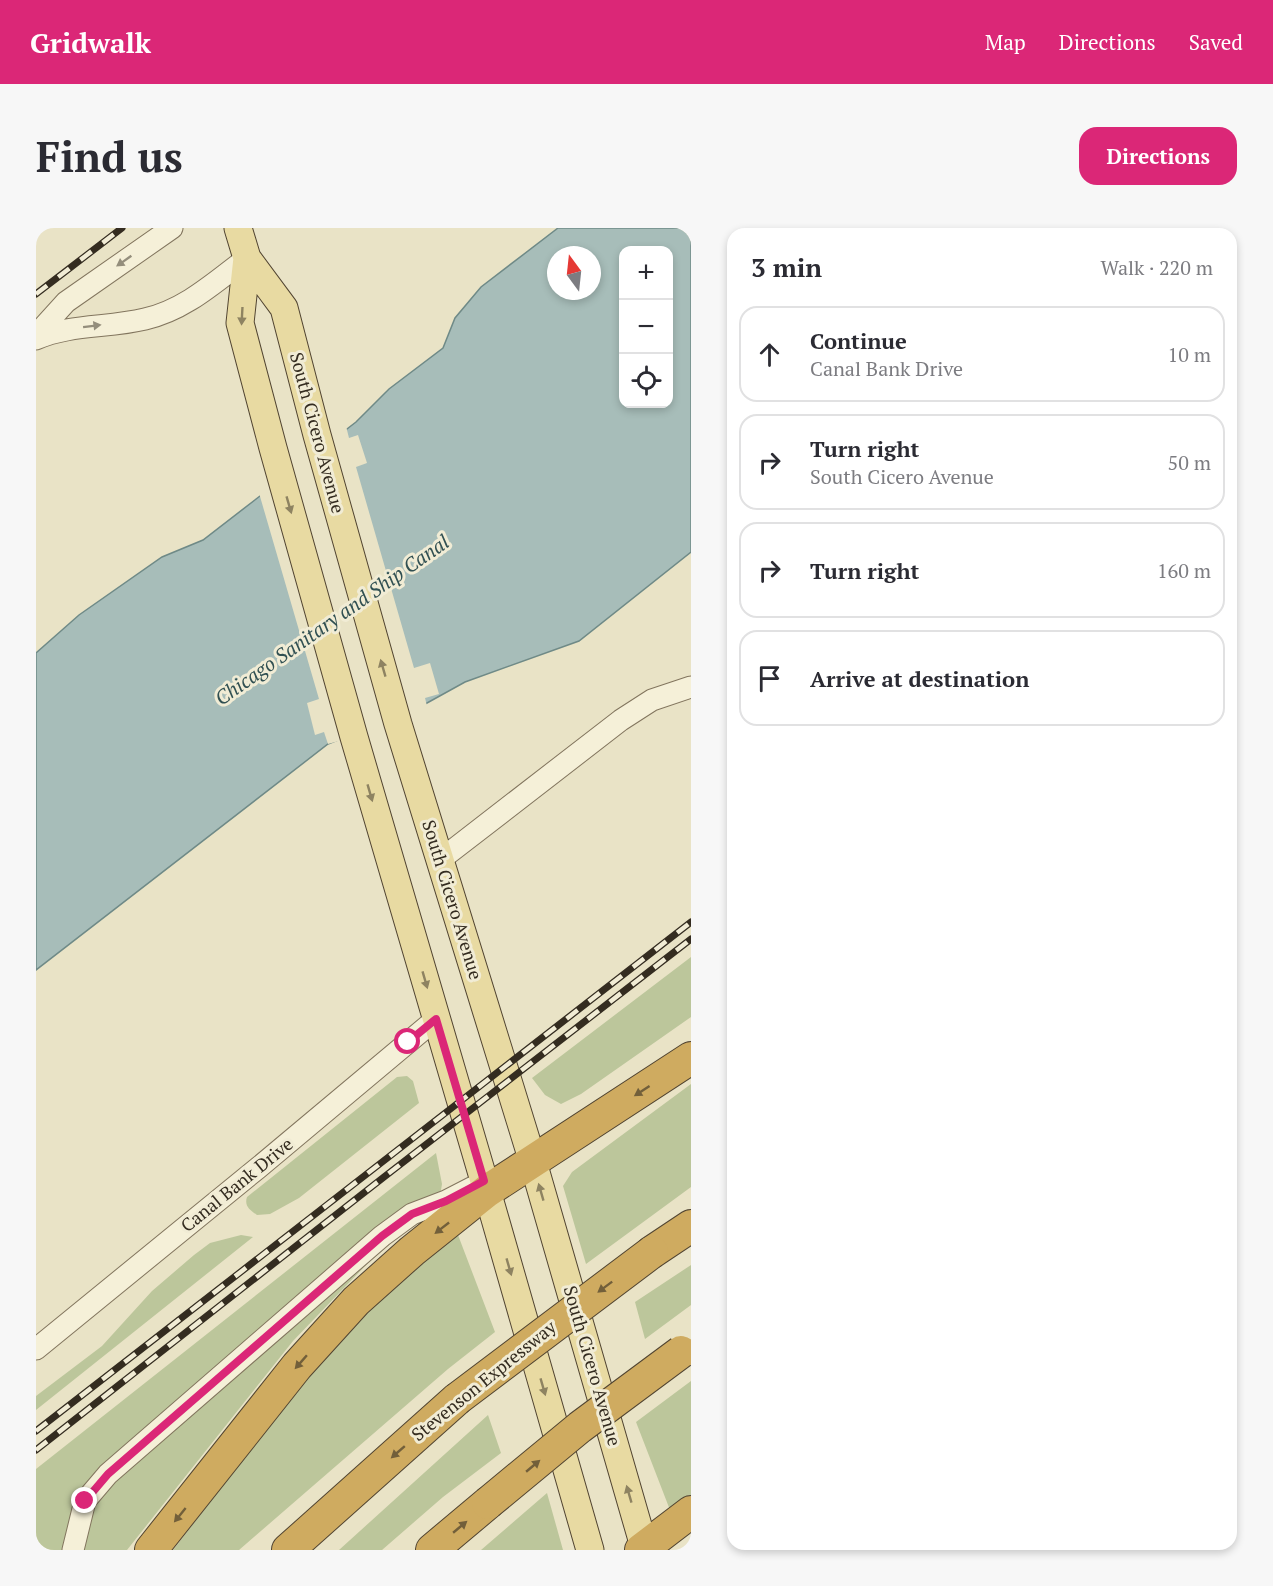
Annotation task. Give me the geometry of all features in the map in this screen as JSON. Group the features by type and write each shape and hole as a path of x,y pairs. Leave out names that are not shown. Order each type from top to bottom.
{"highway":[{"path":"151,1550 297,1366 356,1301 486,1186 533,1162 691,1058"},
{"name":"Stevenson Expressway","path":"288,1550 458,1400 652,1252 691,1226"},
{"path":"432,1550 580,1427 686,1349"},
{"path":"644,1549 691,1512"}],"main road":[{"name":"South Cicero Avenue","path":"238,228 247,258 284,308 317,435 399,724 533,1162 644,1549"},
{"name":"South Cicero Avenue","path":"247,258 240,323 273,448 354,737 590,1550"}],"lane":[{"path":"36,335 66,302 172,228"},
{"path":"36,339 54,331 144,319 174,310 195,298 247,258"},
{"path":"440,860 621,720 652,700 691,687"},
{"name":"Canal Bank Drive","path":"36,1350 436,1019"},
{"path":"73,1550 85,1501 108,1474 382,1236 412,1214 486,1186"}],"green space":[{"path":"691,957 691,1017 581,1094 561,1104 545,1095 532,1078"},
{"path":"407,1076 413,1081 419,1103 299,1198 270,1214 257,1215 248,1208 247,1197 397,1077"},
{"path":"691,1084 691,1187 586,1264 563,1186 572,1172"},
{"path":"436,1153 442,1184 439,1202 367,1264 293,1341 127,1550 36,1550 36,1469"},
{"path":"241,1235 253,1237 36,1410 36,1396 102,1346 152,1291 194,1255 210,1243"},
{"path":"458,1235 495,1332 448,1369 239,1550 173,1550 271,1423 340,1342 376,1304"},
{"path":"691,1265 691,1305 645,1339 635,1302"},
{"path":"691,1381 691,1495 670,1510 636,1422"},
{"path":"488,1415 501,1453 443,1497 382,1550 339,1550"},
{"path":"547,1493 563,1550 481,1550"}],"water":[{"name":"Chicago Sanitary and Ship Canal","path":"558,228 691,228 691,552 579,641 465,682 418,708 328,744 36,970 36,653 79,615 162,557 203,540 356,422 389,389 443,348 455,318 481,287"}],"pier":[{"path":"346,426 349,438 358,435 367,463 356,467 414,668 430,663 439,694 425,698 427,706 419,711 357,736 328,744 324,732 315,735 307,703 319,699 259,493"}],"railway":[{"path":"36,294 122,228"},
{"path":"36,1431 691,922"},
{"path":"36,1450 691,939"}],"route":[{"path":"85,1501 108,1474 382,1236 412,1214 446,1201 484,1181 436,1019 408,1042"}]}
